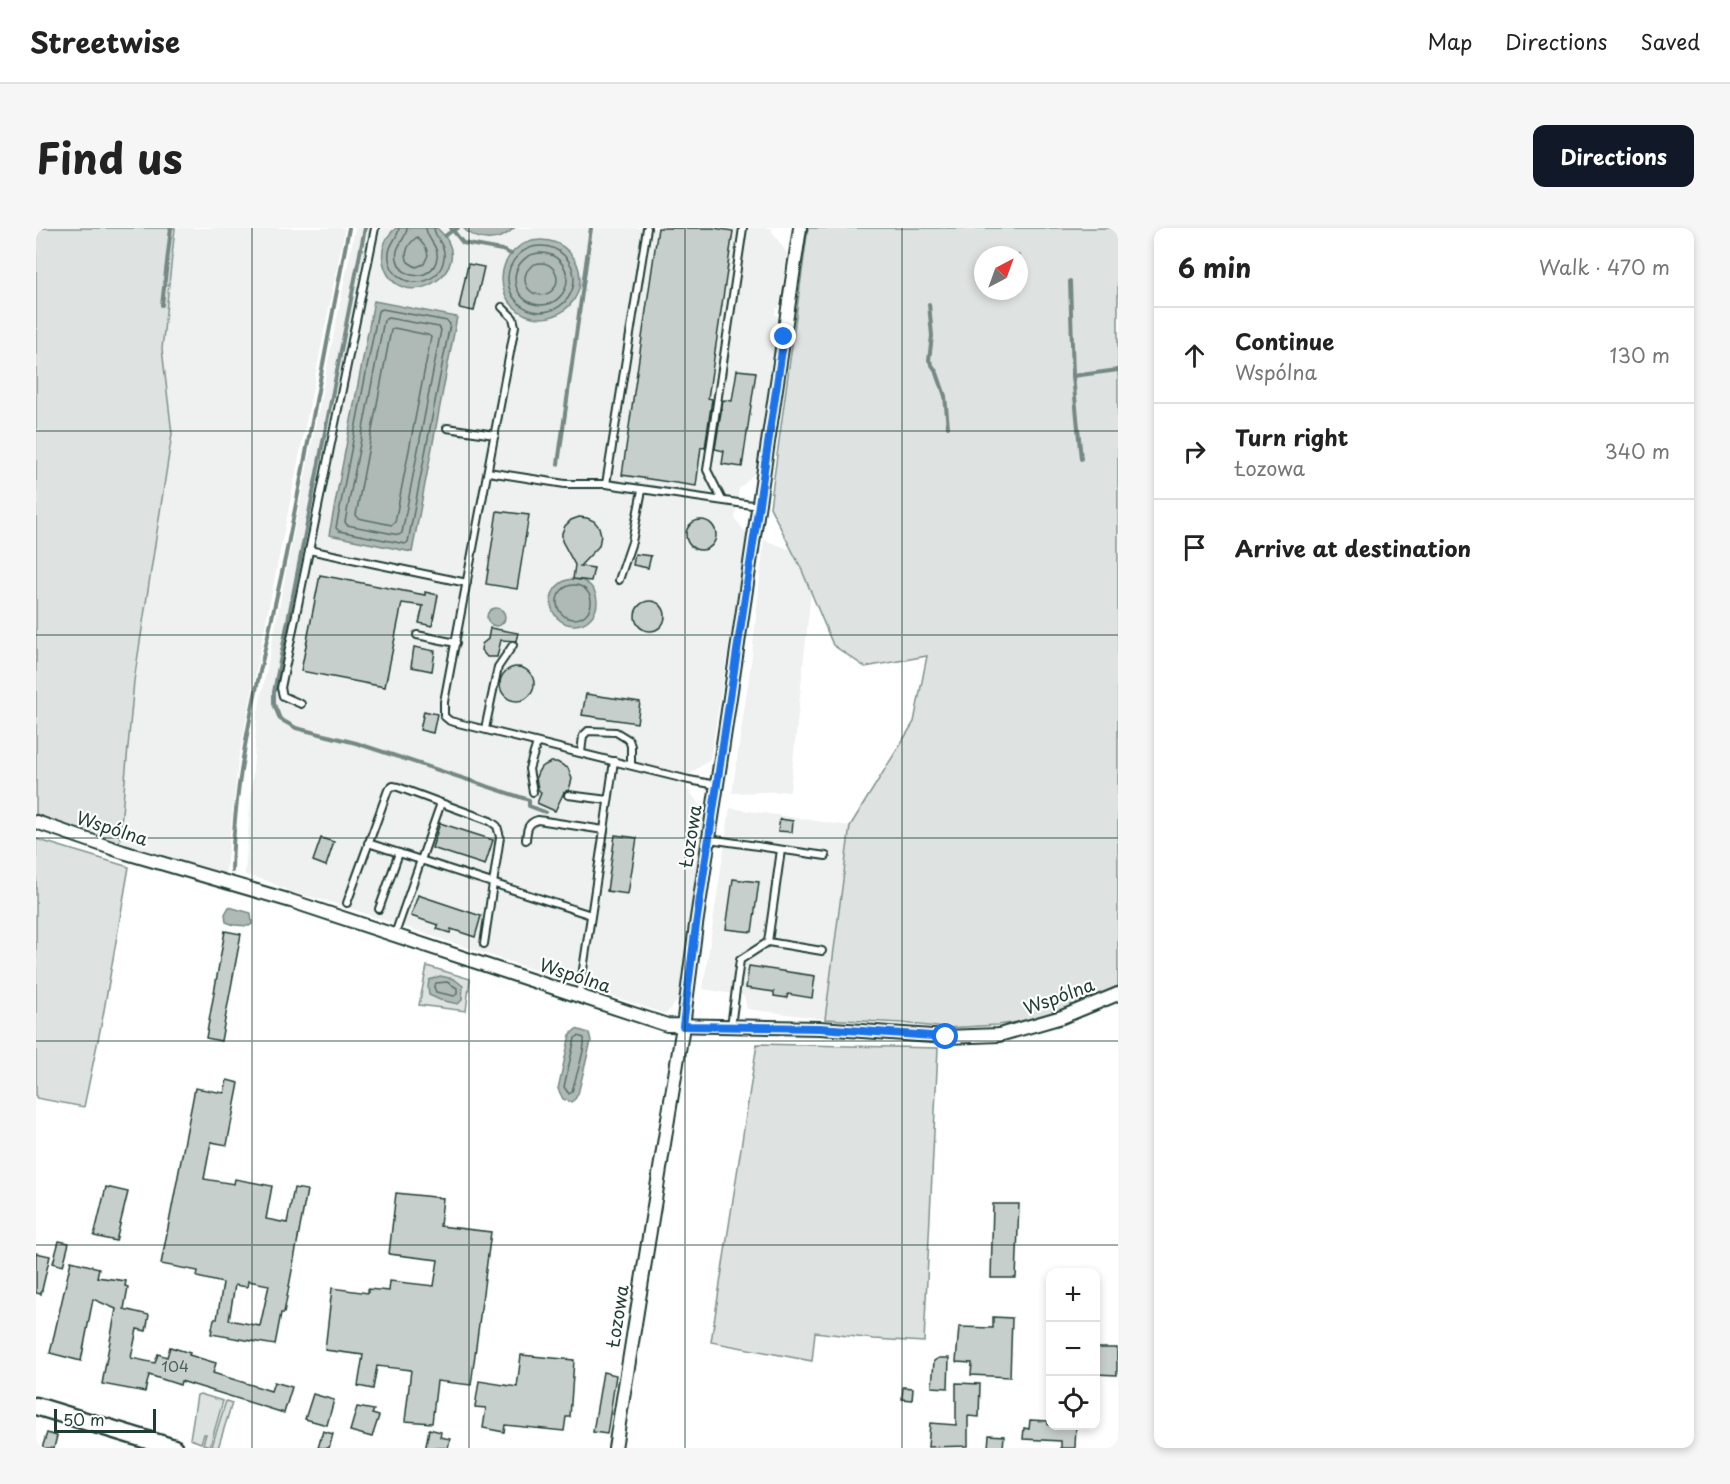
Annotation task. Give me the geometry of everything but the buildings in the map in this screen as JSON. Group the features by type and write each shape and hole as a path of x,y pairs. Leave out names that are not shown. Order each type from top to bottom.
{"street":[{"name":"Łozowa","path":"615,1448 683,1026 800,228"},
{"name":"Wspólna","path":"36,822 93,843 244,886 395,934 667,1025 820,1028 946,1037 999,1035 1062,1017 1118,994"},
{"path":"36,1406 174,1448"}],"lane":[{"path":"301,704 283,696 280,688 375,228"},
{"path":"606,484 647,228"},
{"path":"722,500 707,470 743,228"},
{"path":"502,307 513,318 515,326 444,702 444,716 450,721 537,743 717,785"},
{"path":"447,428 495,435"},
{"path":"488,472 565,484 606,484 759,506"},
{"path":"619,580 632,542 642,490"},
{"path":"309,549 467,583"},
{"path":"417,634 456,643"},
{"path":"485,729 498,667 513,645"},
{"path":"581,753 583,736 588,730 615,732 629,740 631,765"},
{"path":"533,792 529,769 537,743"},
{"path":"579,997 614,761"},
{"path":"346,903 388,790 393,786 490,821 497,826 500,837 484,944"},
{"path":"568,795 608,801"},
{"path":"395,934 441,803"},
{"path":"526,840 527,828 531,822 538,820 604,830"},
{"path":"709,838 826,856"},
{"path":"368,843 591,915"},
{"path":"768,942 781,850"},
{"path":"379,909 399,853"},
{"path":"731,1026 740,960 768,942 822,951"}],"shaded area":[{"path":"36,228 175,228 162,349 172,434 134,681 119,846 36,814"},
{"path":"175,228 345,228 238,761 225,879 119,846 134,681 172,434 162,349"},
{"path":"355,228 772,228 772,232 787,253 779,308 776,308 775,315 778,316 756,472 739,489 735,519 747,534 710,759 690,774 687,788 705,812 679,999 666,1014 245,875 257,717"},
{"path":"808,228 1118,228 1118,986 1072,1006 1025,1021 998,1025 946,1028 825,1019 850,826 914,722 927,656 865,667 833,645 801,568 770,507"},
{"path":"764,540 792,550 811,591 790,791 732,793 751,663"},
{"path":"730,808 850,826 825,1019 747,1009 744,996 703,989"},
{"path":"36,839 129,867 103,1016 84,1107 36,1098"},
{"path":"427,966 470,979 466,1011 419,1005"},
{"path":"757,1044 938,1048 924,1342 815,1332 812,1361 711,1342"},
{"path":"197,1395 223,1401 210,1446 203,1444 206,1434 201,1443 190,1439"},
{"path":"226,1401 232,1403 218,1448 212,1446"}],"water":[{"path":"396,228 437,228 449,244 451,260 445,273 433,283 418,288 403,287 391,279 383,261 383,251 387,239"},
{"path":"463,228 514,228 495,239 482,239"},
{"path":"541,240 556,243 569,251 577,264 580,279 577,294 569,307 556,315 541,318 526,315 513,307 505,294 502,279 505,264 513,251 526,243"},
{"path":"374,301 457,317 412,552 329,535"},
{"path":"574,579 590,586 597,602 590,618 574,625 558,618 551,602 558,586"},
{"path":"496,608 502,611 505,617 502,623 496,626 490,623 487,617 490,611"},
{"path":"229,907 251,913 252,924 249,926 234,925 226,922 225,914"},
{"path":"440,976 454,979 463,986 462,1000 458,1004 429,995 429,980"},
{"path":"576,1029 589,1033 591,1041 578,1094 571,1102 563,1099 558,1089 570,1035"}],"waterway":[{"path":"162,305 171,228"},
{"path":"232,871 234,831 244,751 286,554 349,228"},
{"path":"365,228 274,692 274,704 280,719 296,728 356,743 529,800 529,806 545,812"},
{"path":"451,228 463,243 502,250 511,254"},
{"path":"445,236 458,228"},
{"path":"558,464 591,228"},
{"path":"1070,281 1073,376"},
{"path":"929,304 932,336 929,360 937,373 945,396 948,427"},
{"path":"1081,459 1073,376 1118,370"}],"route":[{"path":"784,337 683,1026 820,1028 946,1037"}]}
